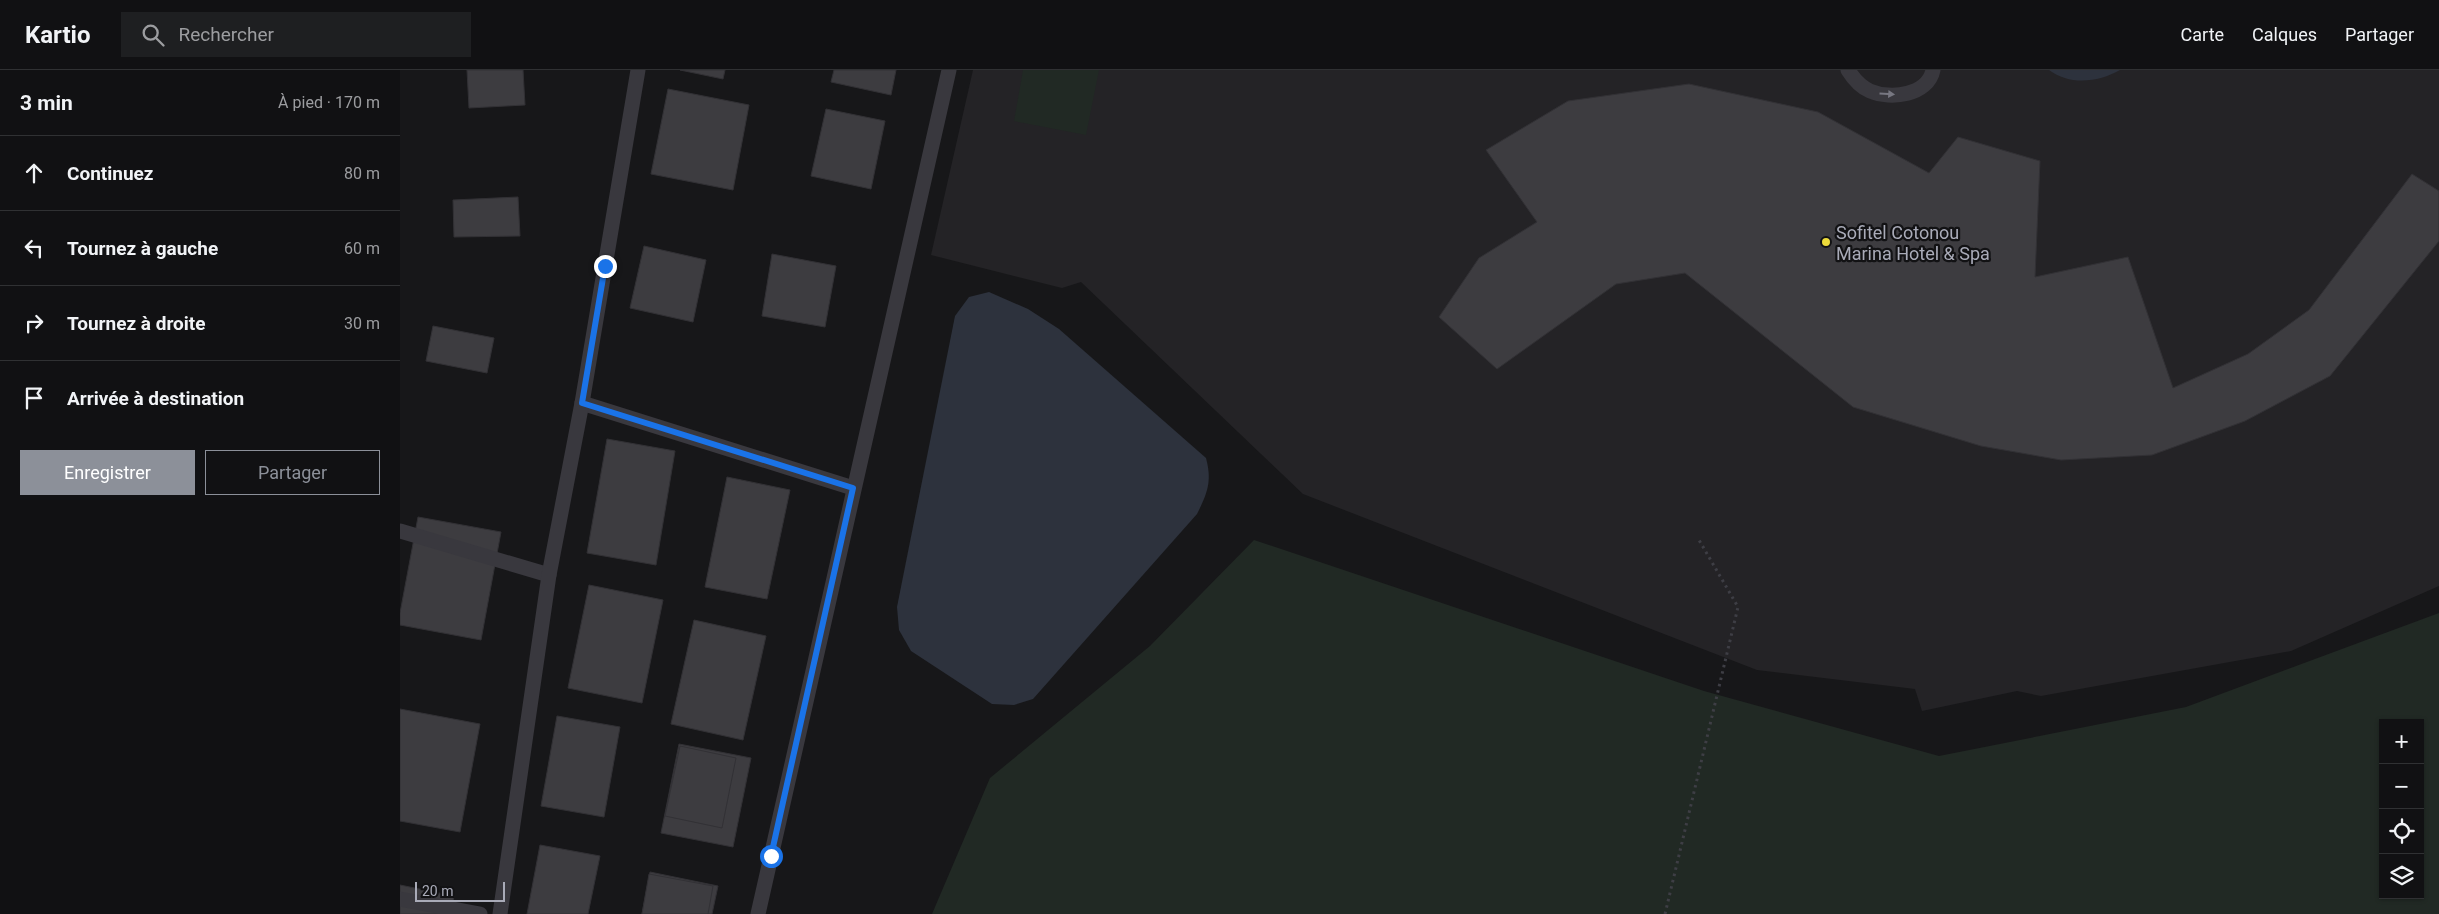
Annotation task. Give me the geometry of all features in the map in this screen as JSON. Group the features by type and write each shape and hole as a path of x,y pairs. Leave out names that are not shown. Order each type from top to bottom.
{"lane":[{"path":"500,914 549,575 582,403 638,70"},
{"path":"758,914 949,70"},
{"path":"1848,70 1854,79 1870,91 1886,95 1906,94 1922,86 1932,77 1933,70"},
{"path":"582,403 853,488"},
{"path":"400,531 549,575"},
{"path":"400,899 480,914"}],"path":[{"path":"1665,914 1738,607 1699,540"}],"shaded area":[{"path":"973,70 2439,70 2439,586 2291,651 2041,696 2017,691 1922,711 1915,689 1757,670 1303,494 1081,282 1062,288 931,255"},
{"path":"1023,70 1099,70 1086,135 1014,121"},
{"path":"2049,70 2120,70 2094,79 2075,80 2057,75"},
{"path":"989,292 1028,309 1059,329 1206,458 1209,473 1206,493 1197,514 1033,699 1014,705 992,704 911,651 899,630 897,607 955,316 969,297"},
{"path":"1254,540 1704,691 1939,756 2186,707 2439,613 2439,914 932,914 990,778 1150,646"}],"building":[{"path":"467,70 523,70 525,105 469,108"},
{"path":"680,70 725,70 723,79"},
{"path":"834,70 896,70 891,95 831,82"},
{"path":"1689,84 1818,112 1929,173 1958,137 2040,161 2035,277 2128,257 2173,388 2248,354 2309,310 2412,174 2439,191 2439,241 2330,376 2245,421 2152,455 2061,460 1981,446 1853,407 1685,273 1616,284 1497,369 1439,317 1479,258 1537,222 1486,150 1568,101"},
{"path":"668,89 749,105 733,190 651,174"},
{"path":"826,109 885,121 871,189 811,176"},
{"path":"518,197 520,236 454,237 453,200"},
{"path":"644,246 706,260 693,322 630,308"},
{"path":"772,254 836,266 825,327 762,316"},
{"path":"433,326 494,338 487,373 426,361"},
{"path":"607,439 675,451 656,565 587,553"},
{"path":"727,477 790,490 767,599 705,587"},
{"path":"418,517 501,532 481,640 400,625 400,613"},
{"path":"589,585 663,600 642,703 568,688"},
{"path":"694,620 766,636 743,740 671,724"},
{"path":"400,709 480,724 460,832 400,821"},
{"path":"557,716 620,727 604,817 541,806"},
{"path":"679,744 751,758 733,847 661,833"},
{"path":"680,746 736,758 722,828 665,816"},
{"path":"540,845 600,856 588,914 527,914"},
{"path":"650,872 718,886 712,914 642,914"},
{"path":"649,874 713,886 708,914 642,914"},
{"path":"400,885 454,896 451,914 400,914"}],"place":[{"name":"Sofitel Cotonou Marina Hotel & Spa","path":"1826,242"}],"route":[{"path":"605,266 582,403 853,488 771,856"}]}
